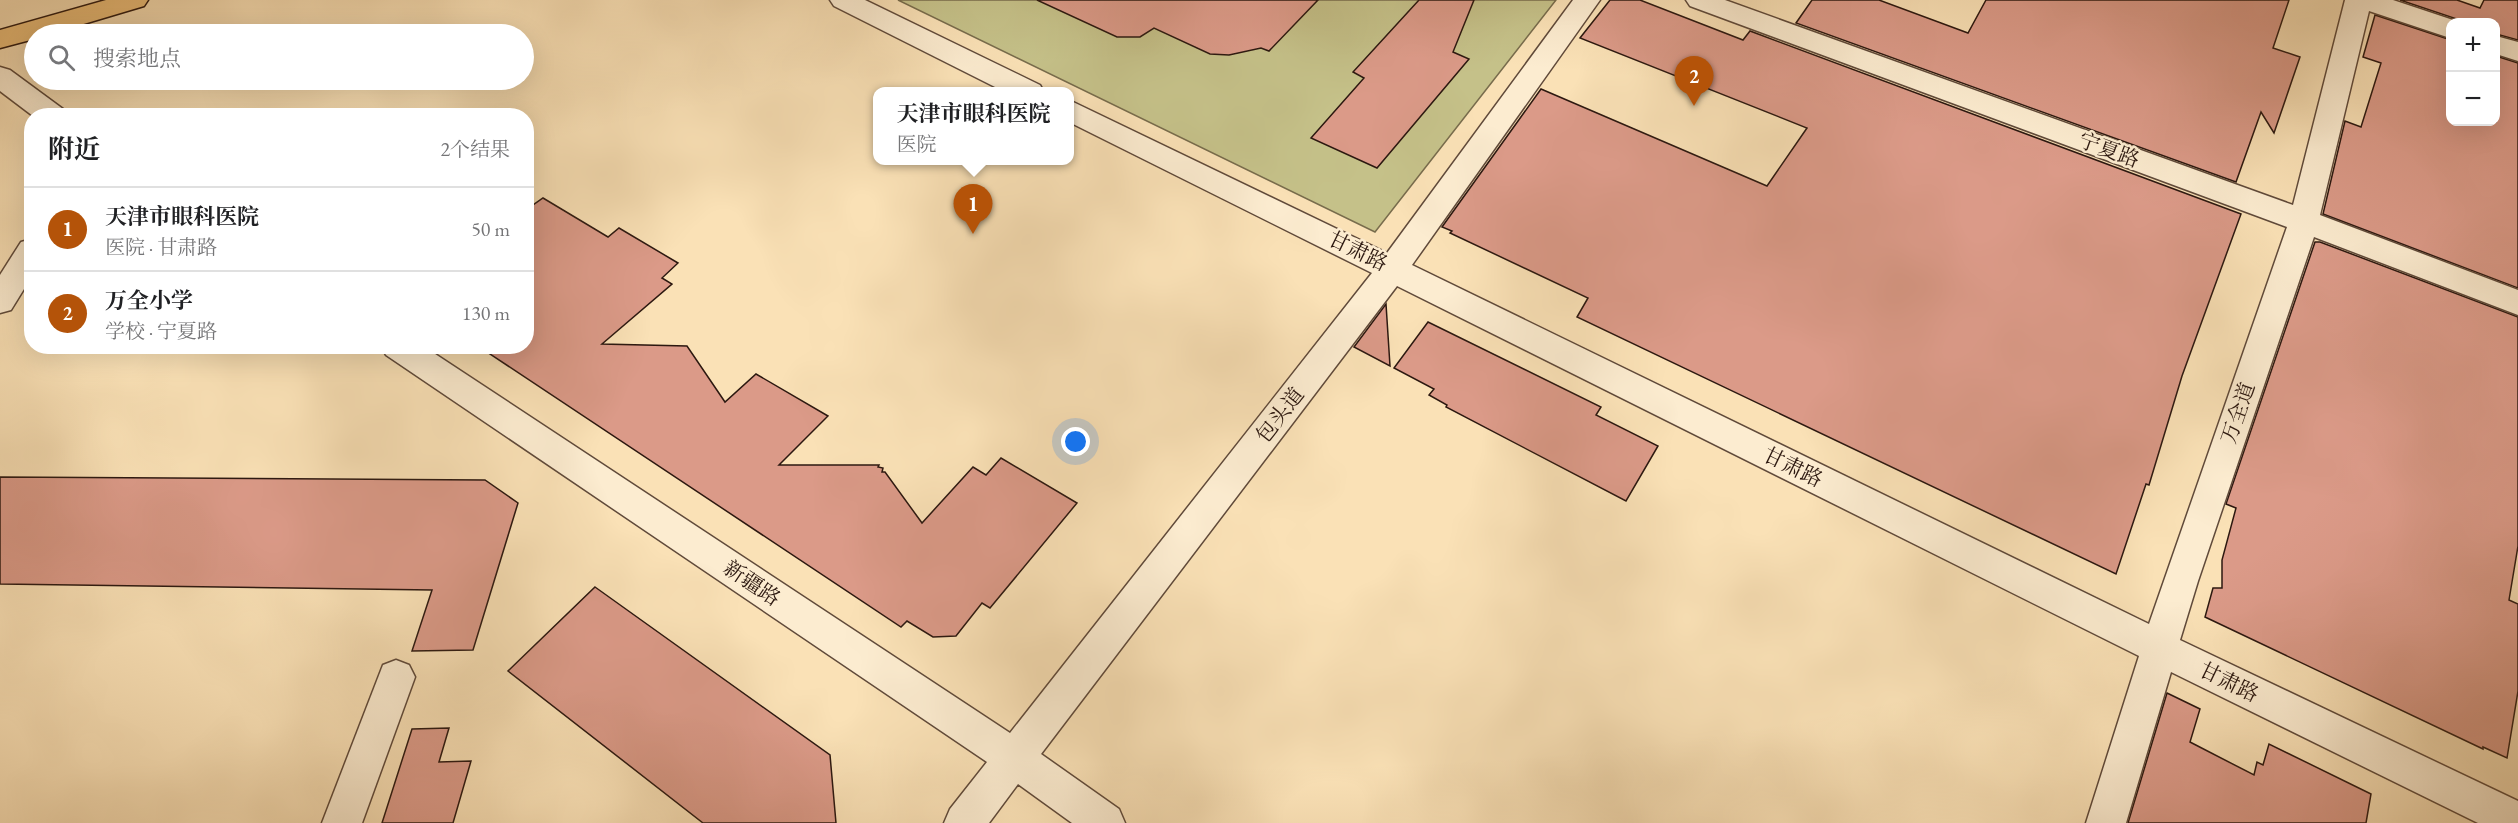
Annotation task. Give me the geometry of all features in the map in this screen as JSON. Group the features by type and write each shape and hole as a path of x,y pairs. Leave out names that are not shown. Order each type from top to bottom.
{"main road":[{"path":"52,24 135,0"},
{"path":"0,39 24,32"}],"street":[{"path":"843,0 1020,87"},
{"name":"包头道","path":"964,823 1393,268 1587,0"},
{"name":"宁夏路","path":"1700,0 2304,221 2518,303"},
{"name":"万全道","path":"2106,823 2184,570 2304,221 2358,0"},
{"path":"2366,0 2446,27"},
{"path":"2500,46 2518,52"},
{"path":"0,77 42,108"},
{"name":"甘肃路","path":"1074,112 2518,822"},
{"path":"0,302 24,263"},
{"name":"新疆路","path":"409,354 1015,758 1105,823"},
{"path":"342,823 396,677"}],"shaded area":[{"path":"898,0 1556,0 1375,232"}],"building":[{"path":"1037,0 1318,0 1269,51 1261,48 1229,55 1210,54 1154,28 1140,37 1117,37"},
{"path":"1419,0 1474,0 1453,52 1469,59 1377,168 1311,138 1364,78 1353,72"},
{"path":"1610,0 1640,0 1743,40 1750,31 2241,214 2182,376 2149,485 2146,484 2116,574 1577,317 1588,298 1450,233 1452,231 1442,227 1541,89 1767,186 1807,128 1580,38"},
{"path":"1812,0 1879,0 1968,33 1986,0 2289,0 2273,48 2300,57 2274,133 2261,112 2236,182 1796,23"},
{"path":"2400,0 2457,0 2480,8 2484,0 2518,0 2518,40 2500,35 2500,18 2454,18"},
{"path":"2375,15 2446,38 2446,126 2500,126 2500,57 2518,63 2518,288 2323,214 2345,121 2361,127 2381,63 2363,57"},
{"path":"543,198 608,237 619,228 678,263 662,278 672,284 602,344 687,346 725,402 756,374 828,416 779,465 879,465 878,467 883,468 882,472 885,472 922,523 973,467 986,475 1001,458 1077,503 990,608 982,603 956,636 933,637 907,621 901,627 490,354 534,354 534,204"},
{"path":"2315,242 2518,317 2518,546 2509,600 2518,604 2518,691 2507,758 2483,747 2483,749 2205,617 2213,588 2222,588 2222,560 2236,508 2226,504"},
{"path":"1386,304 1390,366 1354,347"},
{"path":"1428,322 1601,407 1596,415 1658,446 1626,501 1446,407 1447,405 1429,395 1434,389 1394,368"},
{"path":"0,477 485,480 518,503 473,650 412,651 432,590 0,584"},
{"path":"595,587 830,755 836,823 703,823 508,671"},
{"path":"2167,693 2200,709 2190,742 2254,775 2257,762 2263,765 2269,744 2371,794 2366,823 2128,823"},
{"path":"449,728 439,762 471,761 453,823 382,823 412,729"}],"place":[{"name":"万全小学","path":"1694,106"},
{"name":"天津市眼科医院","path":"973,234"}]}
